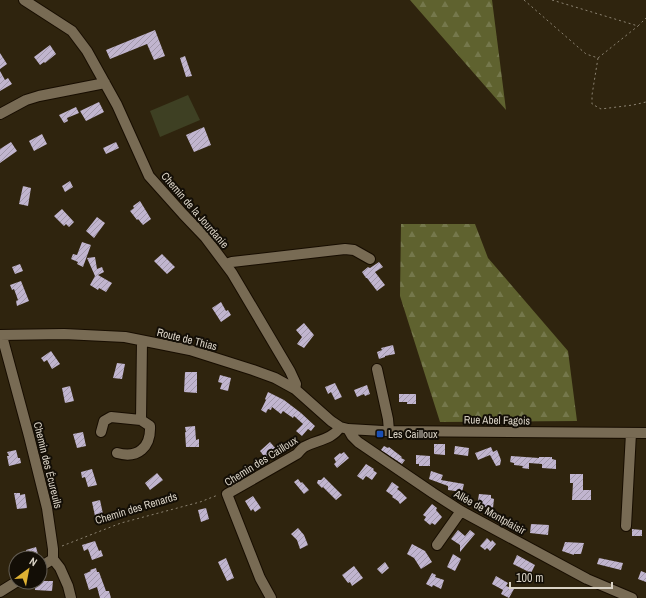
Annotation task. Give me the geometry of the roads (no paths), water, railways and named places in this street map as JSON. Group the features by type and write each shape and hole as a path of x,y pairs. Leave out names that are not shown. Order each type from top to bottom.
{"street":[{"name":"Chemin de la Jourdanie","path":"24,0 72,31 87,51 117,105 149,176 205,237 226,264 290,371 296,384 295,390"},
{"path":"0,114 26,100 39,96 105,83"},
{"path":"226,264 232,262 345,249 354,250 370,259"},
{"name":"Route de Thias","path":"1,335 64,334 125,337 190,350 275,378 295,390 331,421 344,428"},
{"name":"Chemin des Écureuils","path":"1,335 47,508 53,554 68,586 71,598"},
{"path":"141,420 142,341"},
{"path":"378,369 389,431"},
{"path":"101,432 104,421 111,417 141,420 150,426 150,434 147,443 138,453 126,456 117,454"},
{"name":"Rue Abel Fagois","path":"344,428 389,431 646,433"},
{"name":"Chemin des Cailloux","path":"271,598 260,578 227,494 297,454 303,448 330,437 344,428"},
{"name":"Allée de Montplaisir","path":"344,428 358,442 460,511 587,579 627,597"},
{"path":"626,526 631,433"},
{"path":"437,545 460,511"},
{"path":"48,559 53,554"}],"place":[{"name":"Les Cailloux","path":"380,434"}]}
